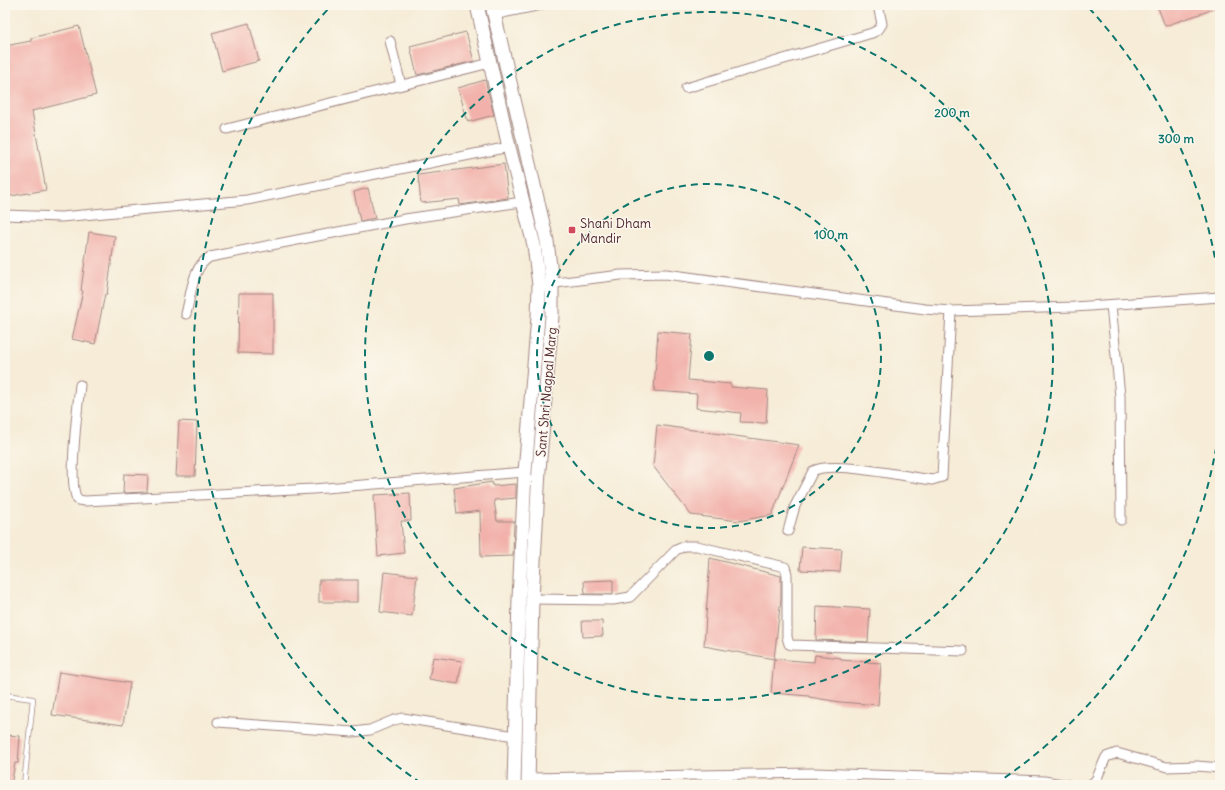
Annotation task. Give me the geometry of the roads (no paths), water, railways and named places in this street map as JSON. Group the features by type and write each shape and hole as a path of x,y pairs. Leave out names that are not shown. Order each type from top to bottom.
{"main road":[{"name":"Sant Shri Nagpal Marg","path":"478,5 509,147 534,245 539,285 519,599 514,785"},
{"name":"Sant Shri Nagpal Marg","path":"492,10 547,241 552,283 552,316 539,470 532,599 528,782"}],"street":[{"path":"492,10 541,5"},
{"path":"686,88 878,30 882,24 878,5"},
{"path":"390,41 401,85"},
{"path":"227,129 490,63"},
{"path":"5,215 61,217 247,200 509,147"},
{"path":"186,314 198,268 204,260 210,257 405,219 522,202"},
{"path":"539,285 621,275 666,274 951,311 1111,305 1220,297"},
{"path":"1111,305 1120,396 1121,520"},
{"path":"788,531 795,506 813,471 817,469 838,467 932,480 942,477 951,311"},
{"path":"80,385 73,491 78,500 313,489 526,472"},
{"path":"532,599 613,600 630,597 676,550 685,546 697,546 785,567 787,574 787,637 789,644 963,651"},
{"path":"218,722 353,732 370,730 403,718 515,736"},
{"path":"1090,785 1096,780 1106,758 1117,753 1167,767 1197,766 1220,768"},
{"path":"528,782 814,773 1031,780 1069,785"}],"lane":[{"path":"5,694 33,699 24,785"}],"place":[{"name":"Shani Dham Mandir","path":"572,230"}]}
